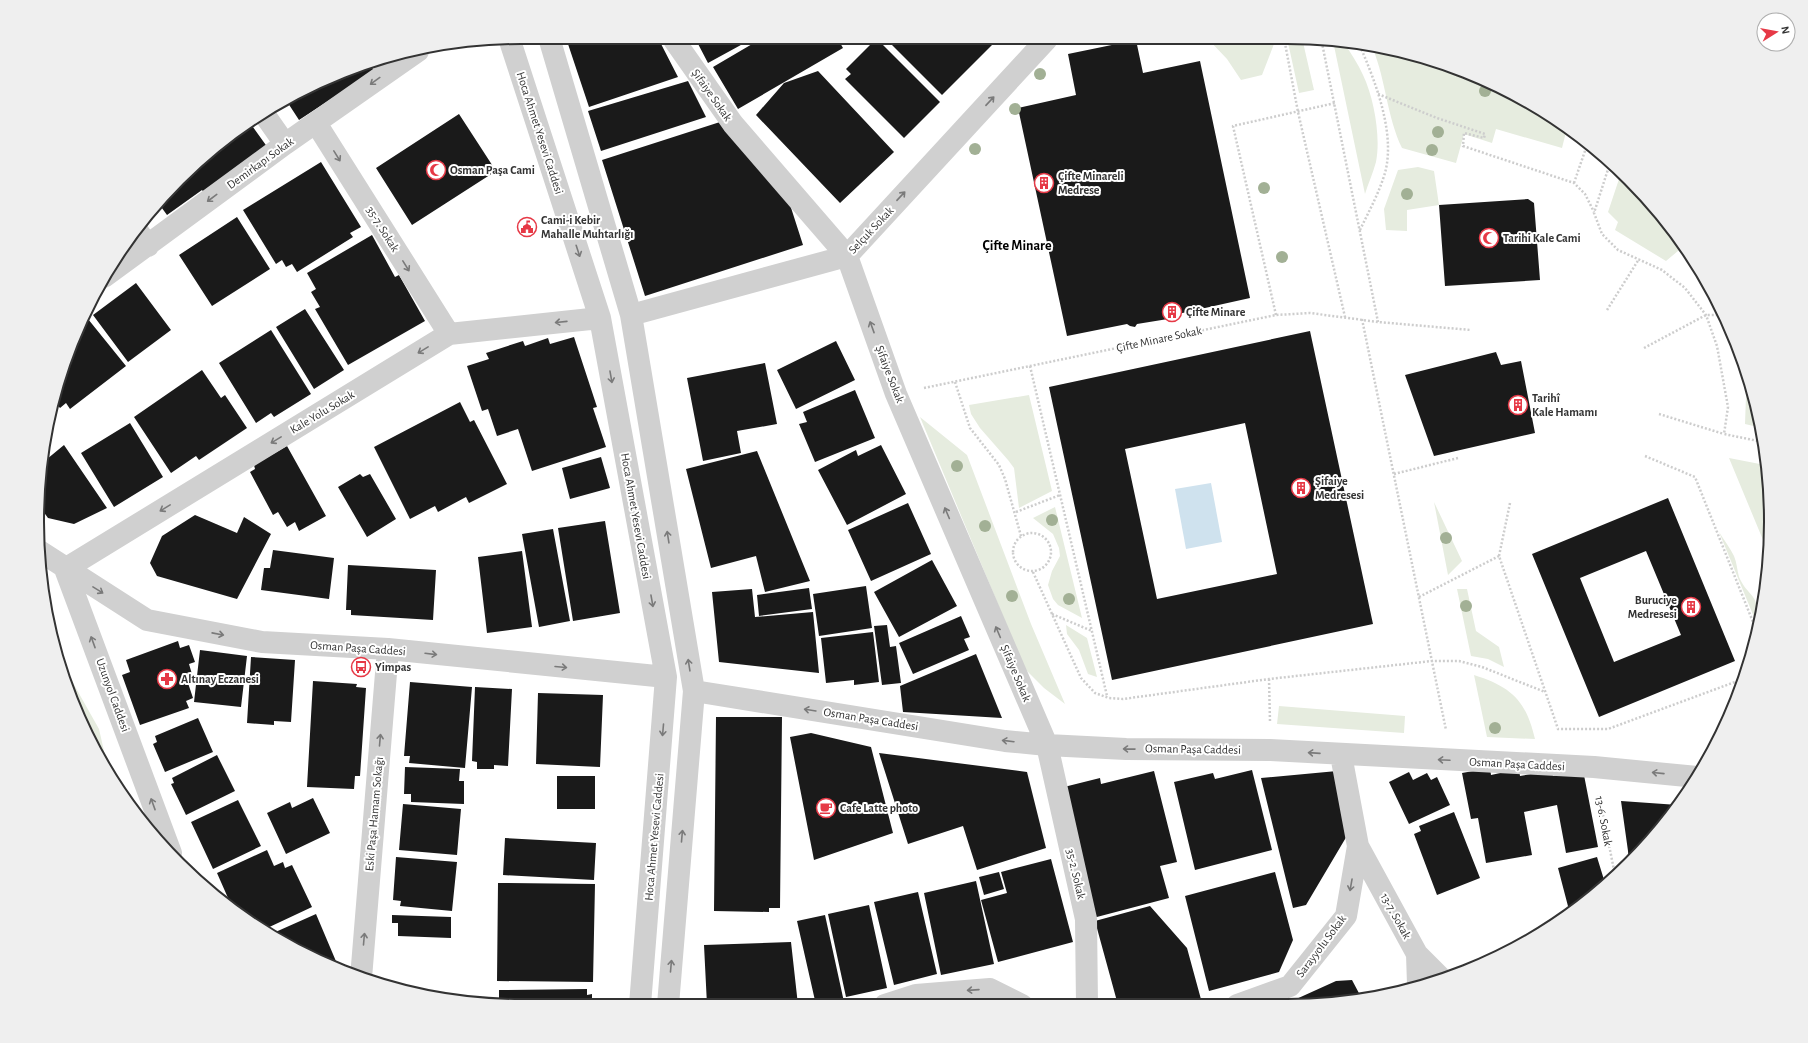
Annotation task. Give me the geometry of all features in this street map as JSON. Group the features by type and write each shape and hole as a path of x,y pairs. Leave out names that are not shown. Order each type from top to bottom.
{"street":[{"name":"Hoca Ahmet Yesevi Caddesi","path":"511,44 600,318 666,676 640,999"},
{"path":"551,44 631,314 694,691 668,999"},
{"name":"Şifaiye Sokak","path":"677,44 733,124 846,256 896,394 1047,745"},
{"name":"Selçuk Sokak","path":"631,314 846,256 1042,44"},
{"name":"Demirkapı Sokak","path":"123,257 142,238 285,144 409,57"},
{"path":"267,118 285,144"},
{"name":"35-7. Sokak","path":"316,123 449,334"},
{"name":"Kale Yolu Sokak","path":"65,569 449,334 600,318"},
{"path":"45,555 65,569"},
{"name":"Osman Paşa Caddesi","path":"65,569 147,620 262,642 388,649 666,676"},
{"name":"Uzunyol Caddesi","path":"65,569 166,841"},
{"name":"Eski Paşa Hamam Sokağı","path":"362,972 388,649"},
{"name":"Osman Paşa Caddesi","path":"694,691 1005,740 1047,745 1126,749 1270,750 1341,755 1594,767 1690,776"},
{"name":"35-2. Sokak","path":"1047,745 1086,919 1087,999"},
{"name":"Sarayyolu Sokak","path":"1254,999 1290,986 1346,916 1358,846 1341,755"},
{"name":"13-7. Sokak","path":"1358,846 1417,954 1438,975"},
{"path":"1417,954 1418,981"},
{"path":"904,999 916,995 990,989 1010,999"}],"path":[{"path":"1285,44 1298,112 1345,316"},
{"path":"1323,45 1378,322"},
{"path":"1360,231 1384,178 1388,153 1384,114 1375,82 1362,50"},
{"path":"1378,94 1436,118 1485,134 1484,138 1464,133 1464,146 1574,184 1585,194 1602,234 1618,250 1662,270 1685,288 1706,315 1717,346 1728,407 1724,434"},
{"path":"1276,315 1233,126 1335,103"},
{"path":"1574,184 1586,150"},
{"path":"1594,213 1608,169"},
{"path":"1607,310 1639,260"},
{"name":"Çifte Minare Sokak","path":"896,394 1276,315 1310,313 1345,316 1378,322 1471,330"},
{"path":"1644,348 1706,315 1717,315"},
{"path":"1362,319 1442,712"},
{"path":"1030,366 1108,697"},
{"path":"955,382 970,428 999,465 1016,512 1021,536"},
{"path":"1659,414 1724,434 1757,441"},
{"path":"1645,456 1695,477 1753,623"},
{"path":"1394,474 1458,458"},
{"path":"1016,512 1060,495"},
{"path":"1510,503 1499,556 1558,729 1608,730 1737,681"},
{"path":"1034,532 1040,534 1050,543 1051,549 1049,562 1045,567 1033,572 1021,568 1014,558 1014,546 1021,536 1034,532"},
{"path":"1419,597 1499,556"},
{"path":"1033,572 1081,678 1095,693 1108,697 1123,698 1269,679 1432,661 1459,661 1482,667 1545,692"},
{"path":"1052,614 1092,631"},
{"path":"1269,679 1270,750"},
{"name":"13-6. Sokak","path":"1594,767 1614,869"}],"shaded area":[{"path":"1213,44 1274,44 1262,75 1241,80 1227,59"},
{"path":"1288,44 1304,45 1314,90 1299,93"},
{"path":"1334,47 1347,48 1354,59 1367,84 1376,118 1378,141 1376,162 1365,194"},
{"path":"1374,52 1410,60 1440,69 1498,93 1552,124 1565,134 1562,148 1496,129 1492,143 1464,134 1456,163 1402,148 1393,124"},
{"path":"1418,167 1434,171 1439,205 1407,210 1407,231 1386,230 1384,209 1398,170"},
{"path":"1619,179 1646,207 1679,250 1666,261 1615,230 1618,222 1608,212"},
{"path":"1746,390 1755,426 1745,424"},
{"path":"1029,395 1052,491 1019,508 1014,468 980,428 971,414 969,405"},
{"path":"920,417 967,455 1031,624 1065,704 1044,688 1025,669"},
{"path":"1729,458 1760,464 1763,490 1763,541"},
{"path":"1434,502 1462,561 1448,575"},
{"path":"1055,507 1082,618 1058,605 1053,599 1048,585 1052,571 1060,556 1059,548 1053,534 1033,518"},
{"path":"1719,532 1734,556 1739,577 1746,589 1753,596 1757,605 1754,618"},
{"path":"1457,589 1467,589 1476,631 1499,647 1504,667 1488,659 1471,656"},
{"path":"1066,625 1087,638 1097,677 1088,674 1079,650 1067,634"},
{"path":"1474,675 1498,685 1515,697 1522,705 1527,715 1535,739 1487,737"},
{"path":"70,677 99,729 105,754 93,733"},
{"path":"1279,706 1405,716 1404,733 1277,724"}],"water":[{"path":"1211,483 1222,542 1186,549 1175,489"}],"building":[{"path":"568,44 661,44 678,77 589,107"},
{"path":"698,44 743,44 708,63"},
{"path":"752,44 841,44 843,48 738,109 713,67"},
{"path":"871,44 882,44 940,102 904,138 845,79 851,74 846,69"},
{"path":"891,44 993,44 942,95"},
{"path":"1117,44 1137,44 1143,73 1200,61 1250,298 1178,314 1174,318 1137,324 1135,327 1127,324 1067,336 1018,108 1076,95 1068,54"},
{"path":"372,68 374,71 299,120 289,105 339,80"},
{"path":"818,71 894,152 840,203 756,115 784,83"},
{"path":"688,81 706,117 601,151 588,111"},
{"name":"Osman Paşa Cami","path":"459,114 496,171 412,225 376,168"},
{"path":"720,122 785,189 803,245 645,296 602,160"},
{"path":"253,127 268,148 205,194 202,190 167,215 162,208 184,184 207,162"},
{"path":"321,162 361,227 350,233 353,237 297,272 292,264 286,267 282,260 276,264 243,210"},
{"name":"Tarihi Kale Cami","path":"1528,199 1534,203 1540,280 1445,286 1439,205"},
{"path":"237,217 270,269 212,306 179,255"},
{"path":"372,235 395,277 399,275 425,321 348,365 315,309 320,307 311,292 316,289 307,273"},
{"path":"136,283 171,330 128,362 93,315"},
{"path":"305,309 344,370 314,389 276,327"},
{"path":"89,320 126,366 70,409 66,403 60,408 58,406 69,368"},
{"path":"271,330 311,394 274,417 271,413 256,423 219,363"},
{"name":"Şifaiye Medresesi","path":"1310,331 1373,624 1112,680 1049,387","holes":["1245,423 1277,574 1157,599 1125,449"]},
{"path":"574,337 597,407 593,408 606,447 532,471 518,429 497,436 488,409 482,411 467,366 489,359 486,353 523,341 525,346 548,338 550,344"},
{"path":"836,341 855,380 796,409 777,370"},
{"path":"1496,352 1501,365 1521,361 1535,433 1434,456 1405,375"},
{"path":"765,363 777,424 737,431 741,453 703,461 687,378"},
{"path":"202,370 221,398 225,395 247,428 199,460 196,456 171,473 134,417"},
{"path":"855,390 875,438 815,462 799,424 807,422 803,412"},
{"path":"460,402 470,422 474,420 507,484 469,503 466,497 438,512 435,506 410,519 374,447"},
{"path":"130,423 163,477 114,507 81,453"},
{"path":"64,445 107,508 74,524 48,518 44,513 48,458"},
{"path":"881,445 906,494 847,525 818,470 856,450 858,456"},
{"path":"287,446 326,516 299,531 295,522 287,527 278,512 273,515 250,472 255,469 254,465"},
{"path":"757,451 810,581 765,592 756,556 711,568 686,469"},
{"path":"601,457 610,488 570,499 562,468"},
{"path":"360,474 363,477 370,474 396,519 367,537 338,487"},
{"name":"Buruciye Medresesi","path":"1668,498 1735,661 1599,717 1532,554","holes":["1646,551 1681,635 1614,662 1580,578"]},
{"path":"908,503 931,554 871,581 848,530"},
{"path":"195,515 237,533 244,517 271,534 237,599 157,576 150,563 162,536"},
{"path":"605,521 620,613 573,621 558,528"},
{"path":"553,529 570,621 539,627 522,534"},
{"path":"273,550 334,558 329,599 261,590 264,568 270,568"},
{"path":"522,551 532,627 487,633 478,557"},
{"path":"932,560 957,606 899,637 874,592"},
{"path":"348,565 436,570 433,620 351,615 351,610 346,610"},
{"path":"866,586 872,628 819,636 813,594"},
{"path":"809,588 812,609 759,616 757,595"},
{"path":"752,589 755,617 813,612 819,673 719,662 712,592"},
{"path":"961,616 970,637 964,639 969,650 913,674 899,643"},
{"path":"887,625 890,647 896,646 901,683 882,685 874,626"},
{"path":"873,632 879,682 854,685 854,680 826,683 821,638"},
{"path":"178,641 180,648 189,645 195,662 189,664 194,681 188,683 193,698 186,701 189,708 140,725 122,675 130,672 126,660"},
{"path":"200,650 247,656 241,707 194,702"},
{"path":"976,654 1002,718 903,712 900,686"},
{"path":"251,657 295,660 291,722 274,721 274,725 247,723"},
{"path":"313,681 357,684 356,687 366,688 360,776 355,776 354,789 307,787"},
{"path":"410,682 472,687 465,768 409,763 410,756 404,756"},
{"path":"475,687 512,689 508,766 494,765 494,769 477,769 477,762 472,761"},
{"path":"538,693 603,695 600,767 536,764"},
{"path":"716,717 782,717 780,908 769,908 769,912 714,911"},
{"path":"198,718 213,752 165,772 153,744 157,742 155,736"},
{"path":"811,733 871,747 893,833 814,860 790,737"},
{"path":"879,753 1027,772 1046,848 977,870 963,826 908,844"},
{"path":"217,755 235,791 186,815 171,784 174,783 172,778"},
{"path":"405,767 460,769 459,781 464,781 464,804 411,802 411,794 404,794"},
{"path":"1490,768 1491,775 1519,769 1520,776 1552,770 1553,776 1583,770 1598,847 1566,853 1557,805 1524,812 1532,855 1486,863 1478,818 1471,819 1462,773"},
{"path":"1252,770 1272,850 1195,870 1174,782 1213,773 1215,779"},
{"path":"1154,771 1177,862 1160,866 1169,898 1093,918 1060,788 1100,778 1101,784"},
{"path":"1337,771 1351,829 1306,905 1293,908 1261,778"},
{"path":"1409,772 1413,780 1427,773 1431,780 1437,777 1450,805 1409,824 1389,782"},
{"path":"557,776 595,776 595,809 557,809"},
{"path":"313,798 330,833 286,854 267,813 290,802 292,808"},
{"path":"238,800 261,846 213,869 191,822"},
{"path":"1621,801 1671,804 1646,836 1628,855"},
{"path":"403,804 461,809 457,855 399,850"},
{"path":"1454,812 1480,878 1437,895 1414,834 1421,831 1419,826"},
{"path":"505,838 596,843 594,880 503,875"},
{"path":"267,850 274,866 283,862 285,868 292,865 312,907 269,927 256,919 228,897 217,873"},
{"path":"396,857 457,862 452,911 400,906 401,901 393,900"},
{"path":"1597,857 1604,878 1568,907 1558,868"},
{"path":"1051,859 1073,942 998,962 981,900 1007,893 1001,872"},
{"path":"999,872 1004,889 984,895 979,877"},
{"path":"1275,872 1293,940 1279,972 1209,991 1185,896"},
{"path":"976,881 994,964 941,975 924,893"},
{"path":"498,883 595,884 593,982 497,981"},
{"path":"918,892 937,974 894,985 874,902"},
{"path":"869,905 887,988 846,997 828,914"},
{"path":"1150,906 1187,948 1201,999 1116,999 1095,921"},
{"path":"316,914 336,962 310,950 277,931"},
{"path":"392,915 451,917 451,938 398,936 398,923 392,923"},
{"path":"825,915 843,999 815,999 797,921"},
{"path":"791,942 797,999 707,999 704,945"},
{"path":"1352,980 1359,993 1297,999 1336,981"},
{"path":"587,989 587,995 592,994 592,999 499,998 499,990"}],"place":[{"name":"Osman Paşa Cami","path":"436,170"},
{"name":"Çifte Minareli Medrese","path":"1044,183"},
{"name":"Cami-i Kebir Mahalle Muhtarlığı","path":"527,227"},
{"name":"Tarihi Kale Cami","path":"1489,238"},
{"name":"Çifte Minare","path":"1172,312"},
{"name":"Tarihî Kale Hamamı","path":"1518,405"},
{"name":"Şifaiye Medresesi","path":"1301,488"},
{"name":"Buruciye Medresesi","path":"1691,607"},
{"name":"Yimpas","path":"361,667"},
{"name":"Altınay Eczanesi","path":"167,679"},
{"name":"Cafe Latte photo","path":"826,808"}],"district":[{"name":"Çifte Minare","path":"1017,245"}]}
